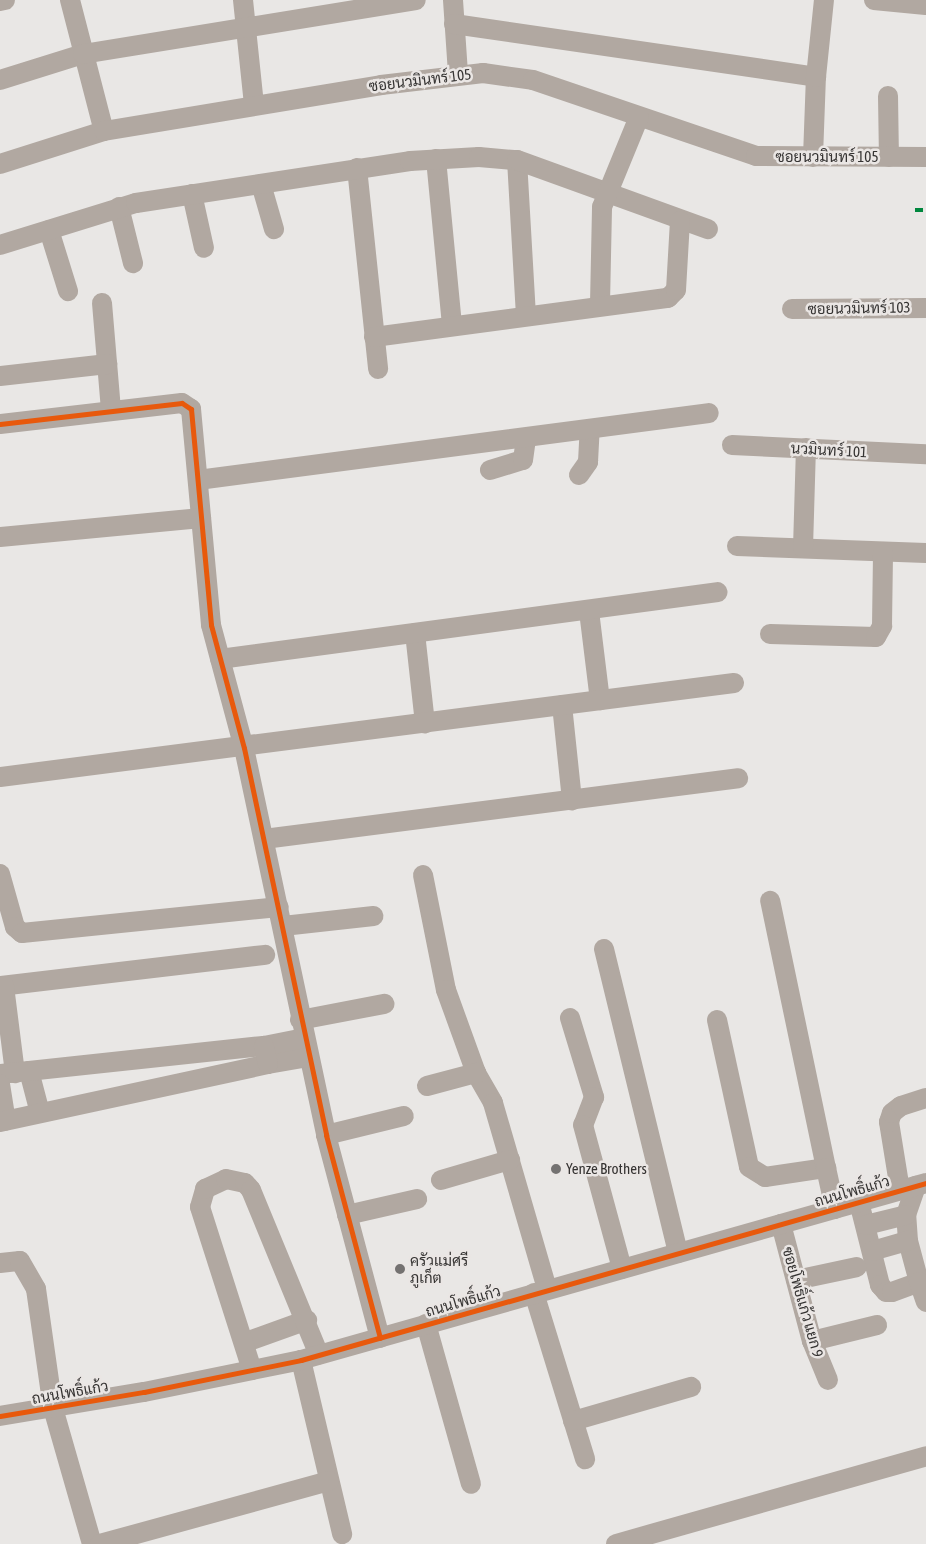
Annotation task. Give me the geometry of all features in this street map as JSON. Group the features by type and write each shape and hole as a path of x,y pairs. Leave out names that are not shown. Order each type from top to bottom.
{"street":[{"path":"0,2 5,0"},
{"path":"70,0 104,131"},
{"path":"243,0 254,104"},
{"path":"0,80 83,54 416,0"},
{"path":"453,0 458,74"},
{"path":"813,157 816,76 824,0"},
{"path":"874,0 926,5"},
{"path":"454,24 816,76"},
{"name":"ซอยนวมินทร์ 105","path":"0,164 104,131 254,104 458,74 483,73 533,80 756,156 926,157"},
{"path":"888,96 889,157"},
{"path":"600,304 600,221 605,194 639,117"},
{"path":"436,159 452,325"},
{"path":"0,246 119,207 357,168 436,159 517,160 605,194 708,229"},
{"path":"517,160 526,315"},
{"path":"357,168 378,369"},
{"path":"260,184 274,229"},
{"path":"192,194 204,248"},
{"path":"119,207 133,263"},
{"path":"374,337 674,294 678,282 680,220"},
{"path":"49,230 68,291"},
{"path":"102,304 111,410"},
{"name":"ซอยนวมินทร์ 103","path":"792,309 926,308"},
{"path":"0,376 107,364"},
{"path":"0,424 182,403 189,406 202,518 208,608 244,748 281,916 304,1039 326,1135 380,1338"},
{"path":"198,480 708,413"},
{"path":"579,474 588,462 590,429"},
{"path":"490,470 523,460 526,438"},
{"name":"นวมินทร์ 101","path":"732,445 926,454"},
{"path":"802,548 806,448"},
{"path":"0,537 202,518"},
{"path":"736,546 926,554"},
{"path":"770,634 876,637 882,626 883,552"},
{"path":"220,659 589,611 718,592"},
{"path":"589,611 600,700"},
{"path":"415,633 425,723"},
{"path":"0,777 244,748 734,683"},
{"path":"562,705 572,800"},
{"path":"264,839 738,778"},
{"path":"0,874 15,926 22,933 281,916 373,916"},
{"path":"423,875 446,990 476,1073 493,1102 510,1160 573,1421 585,1459"},
{"path":"770,901 835,1209"},
{"path":"604,949 678,1253"},
{"path":"265,955 2,986 11,1076 3,1121 200,1079 266,1055 384,1004"},
{"path":"570,1018 594,1097 583,1125 622,1269"},
{"path":"717,1020 749,1167 765,1177 826,1168"},
{"path":"11,1076 196,1053 266,1055"},
{"path":"196,1053 200,1079"},
{"path":"427,1086 476,1073"},
{"path":"11,1076 40,1113"},
{"path":"926,1098 901,1106 892,1113 889,1122 914,1187 906,1215 908,1241 918,1282 926,1302"},
{"path":"326,1135 404,1116"},
{"path":"441,1180 510,1160"},
{"path":"252,1370 246,1342 200,1207 200,1197 214,1183 236,1180 245,1183 251,1190 307,1320 310,1357 328,1481 342,1534"},
{"name":"ถนนโพธิ์แก้ว","path":"0,1416 53,1408 310,1357 914,1187"},
{"path":"347,1215 417,1200"},
{"path":"859,1202 880,1285 886,1292 918,1282"},
{"path":"866,1225 906,1215"},
{"name":"ซอยโพธิ์เเก้ว แยก 9","path":"780,1224 812,1341 828,1380"},
{"path":"872,1251 908,1241"},
{"path":"0,1263 20,1261 36,1289 53,1408 92,1544"},
{"path":"796,1280 857,1267"},
{"path":"246,1342 307,1320"},
{"path":"426,1324 471,1484"},
{"path":"812,1341 877,1325"},
{"path":"573,1421 691,1387"},
{"path":"616,1544 646,1540 926,1456"},
{"path":"100,1544 328,1481"}],"marked path":[{"path":"915,210 926,210"}],"cycle path":[{"path":"0,424 182,403 191,409 211,625 244,748 326,1135 380,1338"},
{"path":"0,1416 144,1392 301,1360 926,1183"}],"place":[{"name":"Yenze Brothers","path":"556,1169"},
{"name":"ครัวแม่ศรี ภูเก็ต","path":"400,1269"}]}
